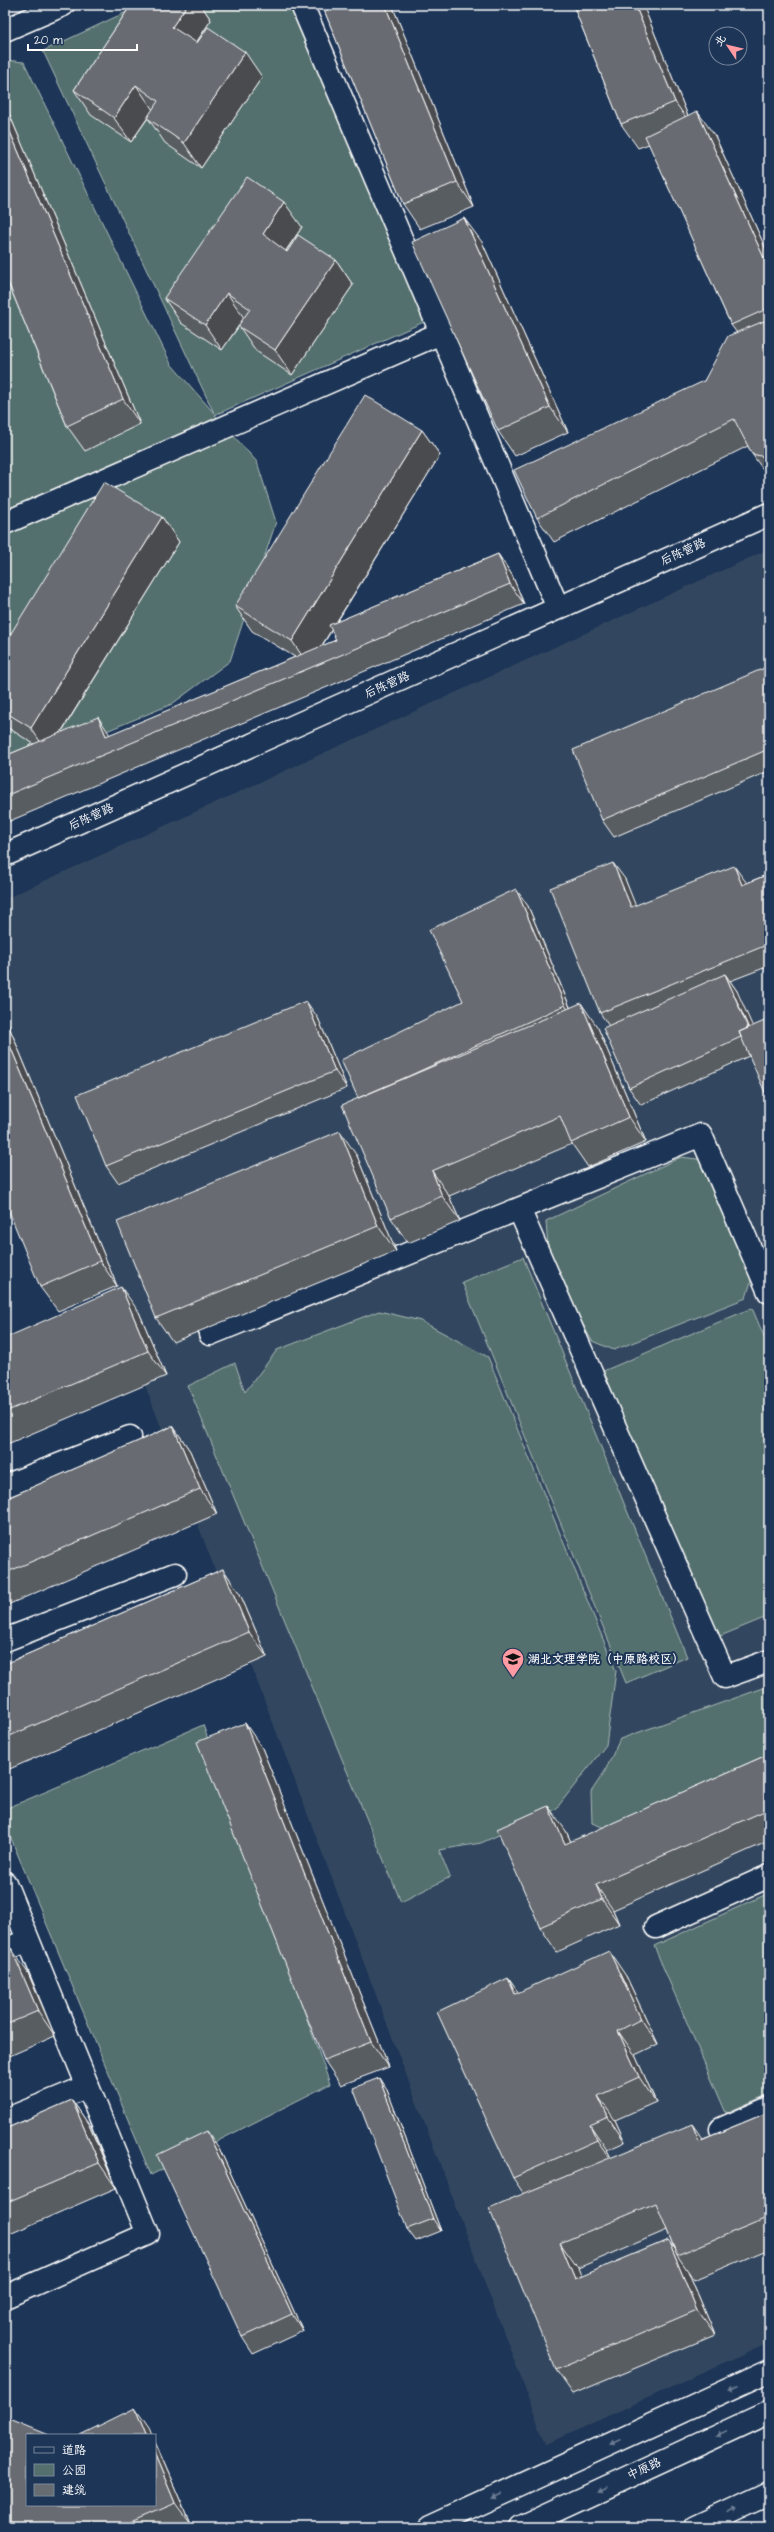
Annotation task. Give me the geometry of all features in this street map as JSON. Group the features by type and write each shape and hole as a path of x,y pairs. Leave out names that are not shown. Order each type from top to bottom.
{"street":[{"path":"5,30 63,5"},
{"path":"302,5 558,608"},
{"path":"5,523 442,333"},
{"name":"后陈营路","path":"5,856 769,514"},
{"path":"210,1334 700,1135 768,1289"},
{"path":"519,1209 725,1677 769,1662"},
{"path":"5,1486 130,1437"},
{"path":"5,1640 175,1574"},
{"path":"656,1927 769,1876"},
{"path":"5,1883 148,2234 5,2297"},
{"path":"5,1950 28,1940"},
{"path":"5,2120 88,2086"},
{"path":"721,2129 769,2108"},
{"path":"430,2527 769,2371"},
{"name":"中原路","path":"520,2527 769,2412"},
{"path":"696,2527 769,2493"}],"shaded area":[{"name":"湖北文理学院（中原路校区）","path":"769,549 769,2343 546,2444 5,1015 5,899"}],"green space":[{"path":"141,5 302,5 435,317 215,415 257,462 276,522 230,661 172,704 5,773 5,60 24,62 171,364 214,413 43,51"},
{"path":"681,1157 705,1160 752,1278 746,1298 614,1350 592,1341 549,1262 546,1221"},
{"path":"523,1257 687,1657 626,1683 462,1282"},
{"path":"752,1308 769,1348 769,1616 713,1639 601,1372"},
{"path":"379,1311 421,1321 488,1357 616,1671 606,1745 556,1809 481,1843 439,1850 450,1877 401,1902 188,1386 235,1363 245,1392 277,1350"},
{"path":"769,1686 769,1772 615,1832 592,1823 591,1792 605,1771 620,1739"},
{"path":"203,1725 330,2084 151,2175 5,1824 5,1809"},
{"path":"769,1893 769,2094 726,2113 654,1946"}],"building":[{"path":"131,5 187,5 172,27 197,43 208,27 245,52 184,143 147,118 158,101 136,85 114,118 74,90"},
{"path":"322,5 385,5 457,182 403,204"},
{"path":"573,5 635,5 675,102 621,124"},
{"path":"697,111 769,269 769,308 731,325 645,136"},
{"path":"5,120 123,399 67,426 5,275"},
{"path":"247,177 284,202 263,234 287,252 298,235 336,260 275,350 238,326 250,309 227,293 205,325 164,298"},
{"path":"464,218 550,407 498,431 412,242"},
{"path":"764,321 769,334 769,458 752,454 734,419 537,518 514,470 704,381 728,336"},
{"path":"365,395 422,430 292,641 235,606"},
{"path":"104,482 162,517 31,728 5,712 5,643"},
{"path":"498,554 510,584 5,796 5,756 98,717 106,736 336,640 329,625"},
{"path":"769,666 769,749 602,820 573,750"},
{"path":"613,863 631,907 734,866 742,885 769,874 769,944 600,1013 550,888"},
{"path":"516,889 565,1005 358,1098 341,1060 463,1001 429,930"},
{"path":"725,974 748,1028 739,1032 741,1037 629,1088 603,1028"},
{"path":"306,1001 335,1071 106,1166 77,1095"},
{"path":"581,1003 629,1117 571,1143 560,1116 432,1171 442,1196 391,1218 342,1105"},
{"path":"769,1019 769,1102 739,1032"},
{"path":"5,1034 100,1261 40,1287 5,1202"},
{"path":"340,1131 378,1226 156,1318 117,1222"},
{"path":"121,1287 148,1351 5,1412 5,1338"},
{"path":"173,1426 200,1489 5,1573 5,1499"},
{"path":"223,1569 249,1632 5,1738 5,1664"},
{"path":"245,1723 371,2042 324,2060 197,1742"},
{"path":"769,1754 769,1809 596,1885 602,1899 540,1927 497,1829 548,1806 565,1844"},
{"path":"11,1948 38,2011 5,2025 5,1951"},
{"path":"609,1951 641,2019 618,2031 639,2077 598,2096 608,2117 590,2125 597,2140 513,2178 437,2012 508,1978 515,1994"},
{"path":"379,2078 433,2219 407,2229 353,2088"},
{"path":"72,2100 99,2163 5,2203 5,2129"},
{"path":"769,2112 769,2217 677,2255 656,2203 560,2243 575,2279 668,2240 697,2310 556,2370 489,2208 692,2124 699,2141"},
{"path":"207,2131 292,2314 242,2337 157,2155"},
{"path":"135,2408 146,2434 82,2434"},
{"path":"5,2417 47,2434 26,2434 26,2506 156,2506 156,2457 175,2503 119,2527 5,2527"}],"place":[{"name":"湖北文理学院（中原路校区）","path":"513,1678"}]}
